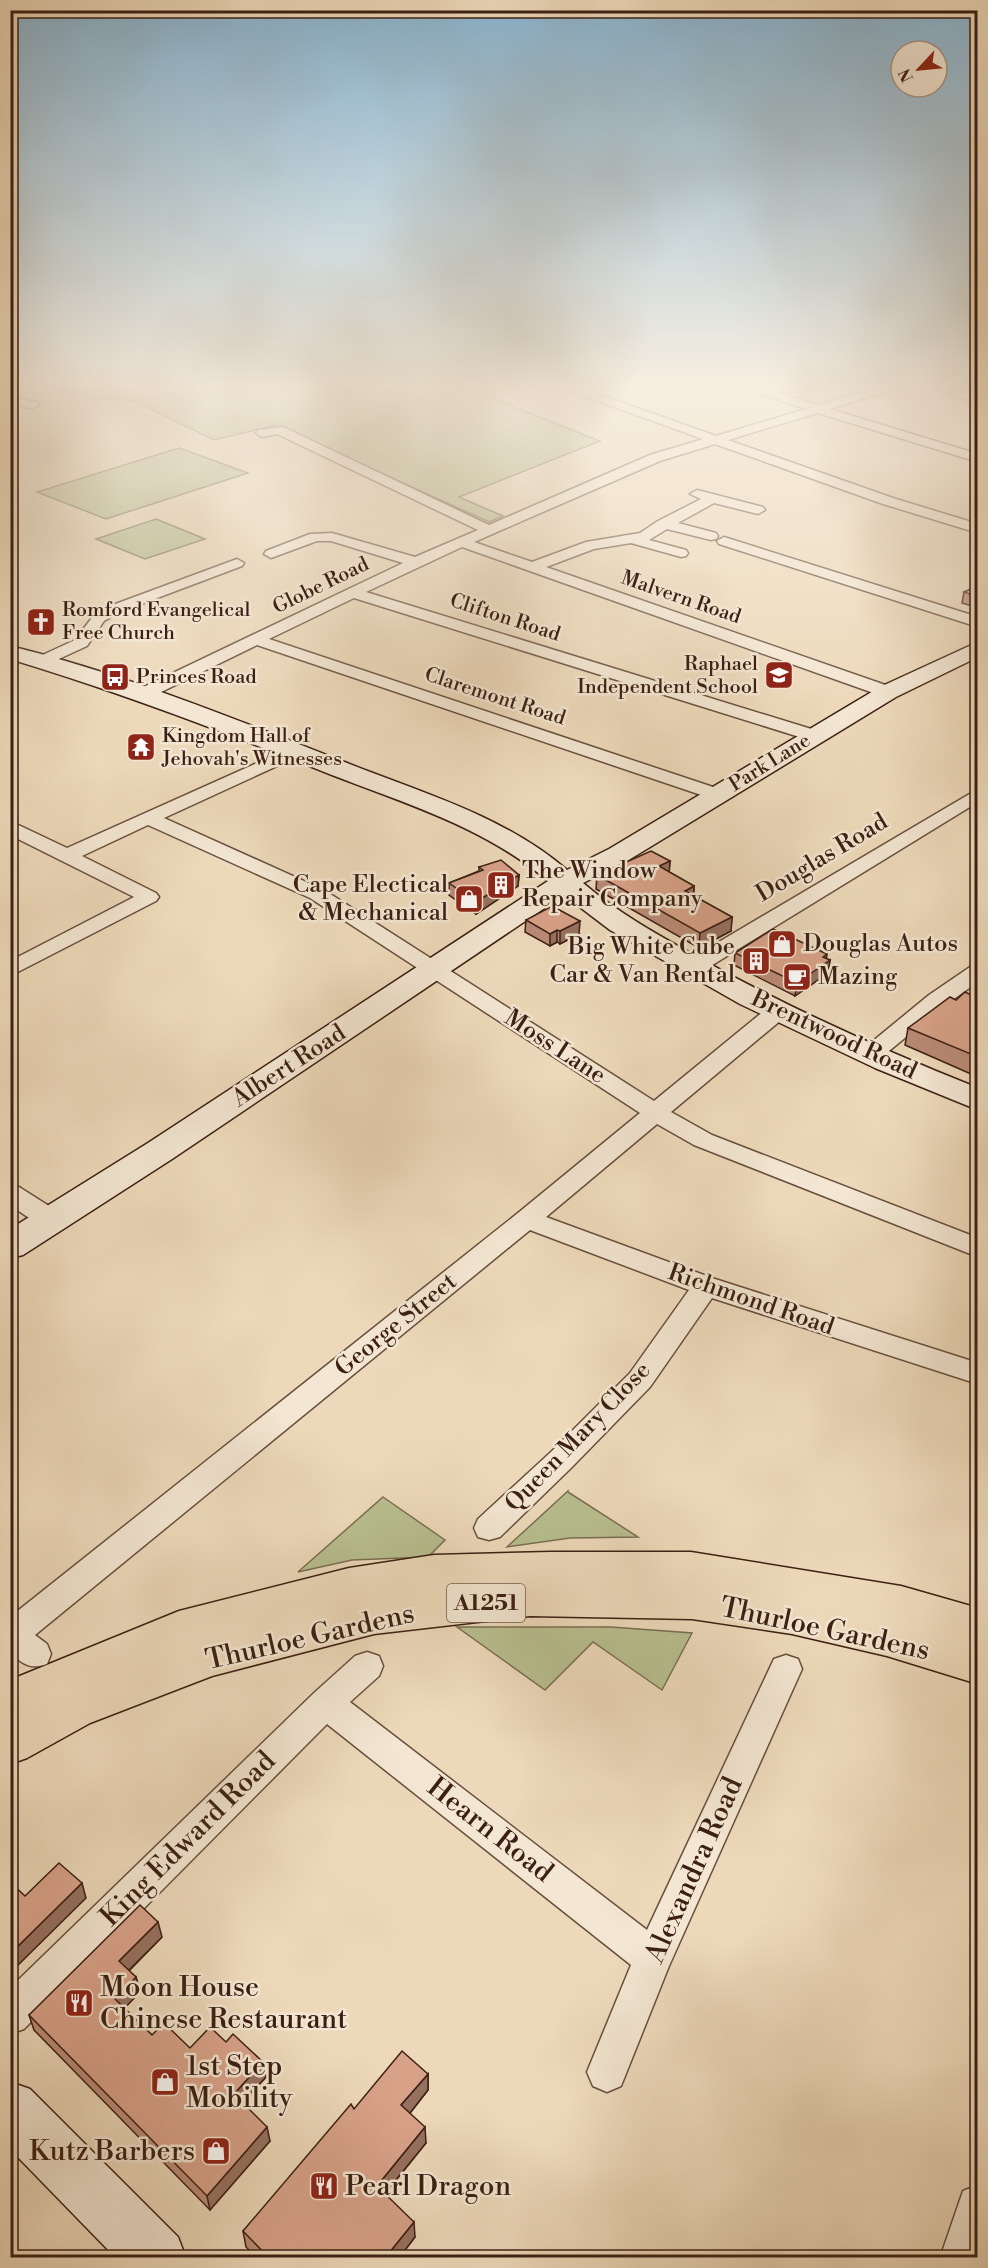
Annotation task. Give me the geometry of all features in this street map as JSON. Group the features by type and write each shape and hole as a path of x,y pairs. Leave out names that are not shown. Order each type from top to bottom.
{"main road":[{"name":"Thurloe Gardens","path":"10,1701 179,1630 349,1586 434,1573 691,1570 901,1604 978,1628"},
{"name":"Thurloe Gardens","path":"10,1743 74,1709 208,1658 374,1616 530,1598 692,1602 792,1616 887,1637 978,1665"}],"street":[{"path":"409,492 489,530"},
{"name":"Globe Road","path":"141,695 416,562 577,492"},
{"path":"862,492 978,529"},
{"path":"692,493 758,510"},
{"path":"635,540 712,498"},
{"path":"663,524 717,538 978,622"},
{"path":"271,554 315,537 332,537 416,562"},
{"path":"531,568 609,537 635,540 681,553"},
{"name":"Malvern Road","path":"460,542 888,692"},
{"path":"42,661 81,643 99,618 115,609 237,563"},
{"name":"Clifton Road","path":"355,593 814,736"},
{"name":"Claremont Road","path":"257,640 719,795"},
{"name":"Park Lane","path":"564,882 618,855 888,692 978,648"},
{"name":"Brentwood Road","path":"10,652 141,695 295,751 468,820 512,842 545,865 616,922 693,967 778,1011 870,1054 978,1100"},
{"path":"68,855 295,751"},
{"name":"Douglas Road","path":"693,967 978,794"},
{"name":"Moss Lane","path":"148,818 317,894 656,1113 703,1140 978,1248"},
{"path":"10,827 149,897 10,970"},
{"name":"Albert Road","path":"10,1246 436,969 564,882"},
{"path":"870,1054 937,1000 978,972"},
{"name":"George Street","path":"19,1642 778,1011"},
{"path":"10,1193 51,1219"},
{"name":"Richmond Road","path":"527,1219 706,1286 978,1374"},
{"name":"Queen Mary Close","path":"489,1528 562,1459 640,1380 706,1286"},
{"name":"King Edward Road","path":"10,2014 326,1703 367,1666"},
{"name":"Alexandra Road","path":"607,2072 653,1958 786,1669"},
{"name":"Hearn Road","path":"326,1703 653,1958"},
{"path":"10,2109 157,2258"},
{"path":"961,2258 978,2205"}],"green space":[{"path":"38,492 190,492 106,519"},
{"path":"422,492 472,492 459,497 503,516 489,522"},
{"path":"156,519 205,539 145,559 96,539"},
{"path":"568,1491 638,1537 570,1538 507,1547"},
{"path":"383,1497 445,1540 428,1557 352,1560 298,1572"},
{"path":"457,1627 611,1627 692,1633 662,1690 593,1642 545,1690"}],"building":[{"path":"978,586 978,597 964,592"},
{"path":"651,851 670,861 659,866 694,886 685,891 732,917 700,933 597,875"},
{"path":"501,860 519,875 476,902 449,883 483,870 479,867"},
{"path":"552,906 580,921 550,934 526,920"},
{"path":"773,929 827,954 823,957 830,960 797,983 735,953"},
{"path":"965,992 978,998 978,1057 908,1028 950,997 956,1000"},
{"path":"59,1863 82,1883 10,1954 10,1882 25,1896"},
{"path":"140,1905 158,1922 119,1961 136,1977 115,1999 152,2035 164,2023 190,2048 210,2027 226,2042 233,2034 263,2062 234,2094 267,2127 207,2196 29,2015"},
{"path":"402,2051 428,2074 401,2105 425,2127 377,2186 414,2222 389,2253 394,2258 269,2258 243,2231 351,2104 354,2109"}],"place":[{"name":"Romford Evangelical Free Church","path":"41,622"},
{"name":"Raphael Independent School","path":"779,675"},
{"name":"Princes Road","path":"115,677"},
{"name":"Kingdom Hall of Jehovah's Witnesses","path":"141,747"},
{"name":"The Window Repair Company","path":"501,885"},
{"name":"Cape Electical & Mechanical","path":"469,899"},
{"name":"Douglas Autos","path":"782,944"},
{"name":"Big White Cube Car & Van Rental","path":"756,961"},
{"name":"Mazing","path":"797,977"},
{"name":"Moon House Chinese Restaurant","path":"79,2003"},
{"name":"1st Step Mobility","path":"165,2082"},
{"name":"Kutz Barbers","path":"216,2151"},
{"name":"Pearl Dragon","path":"324,2186"}]}
